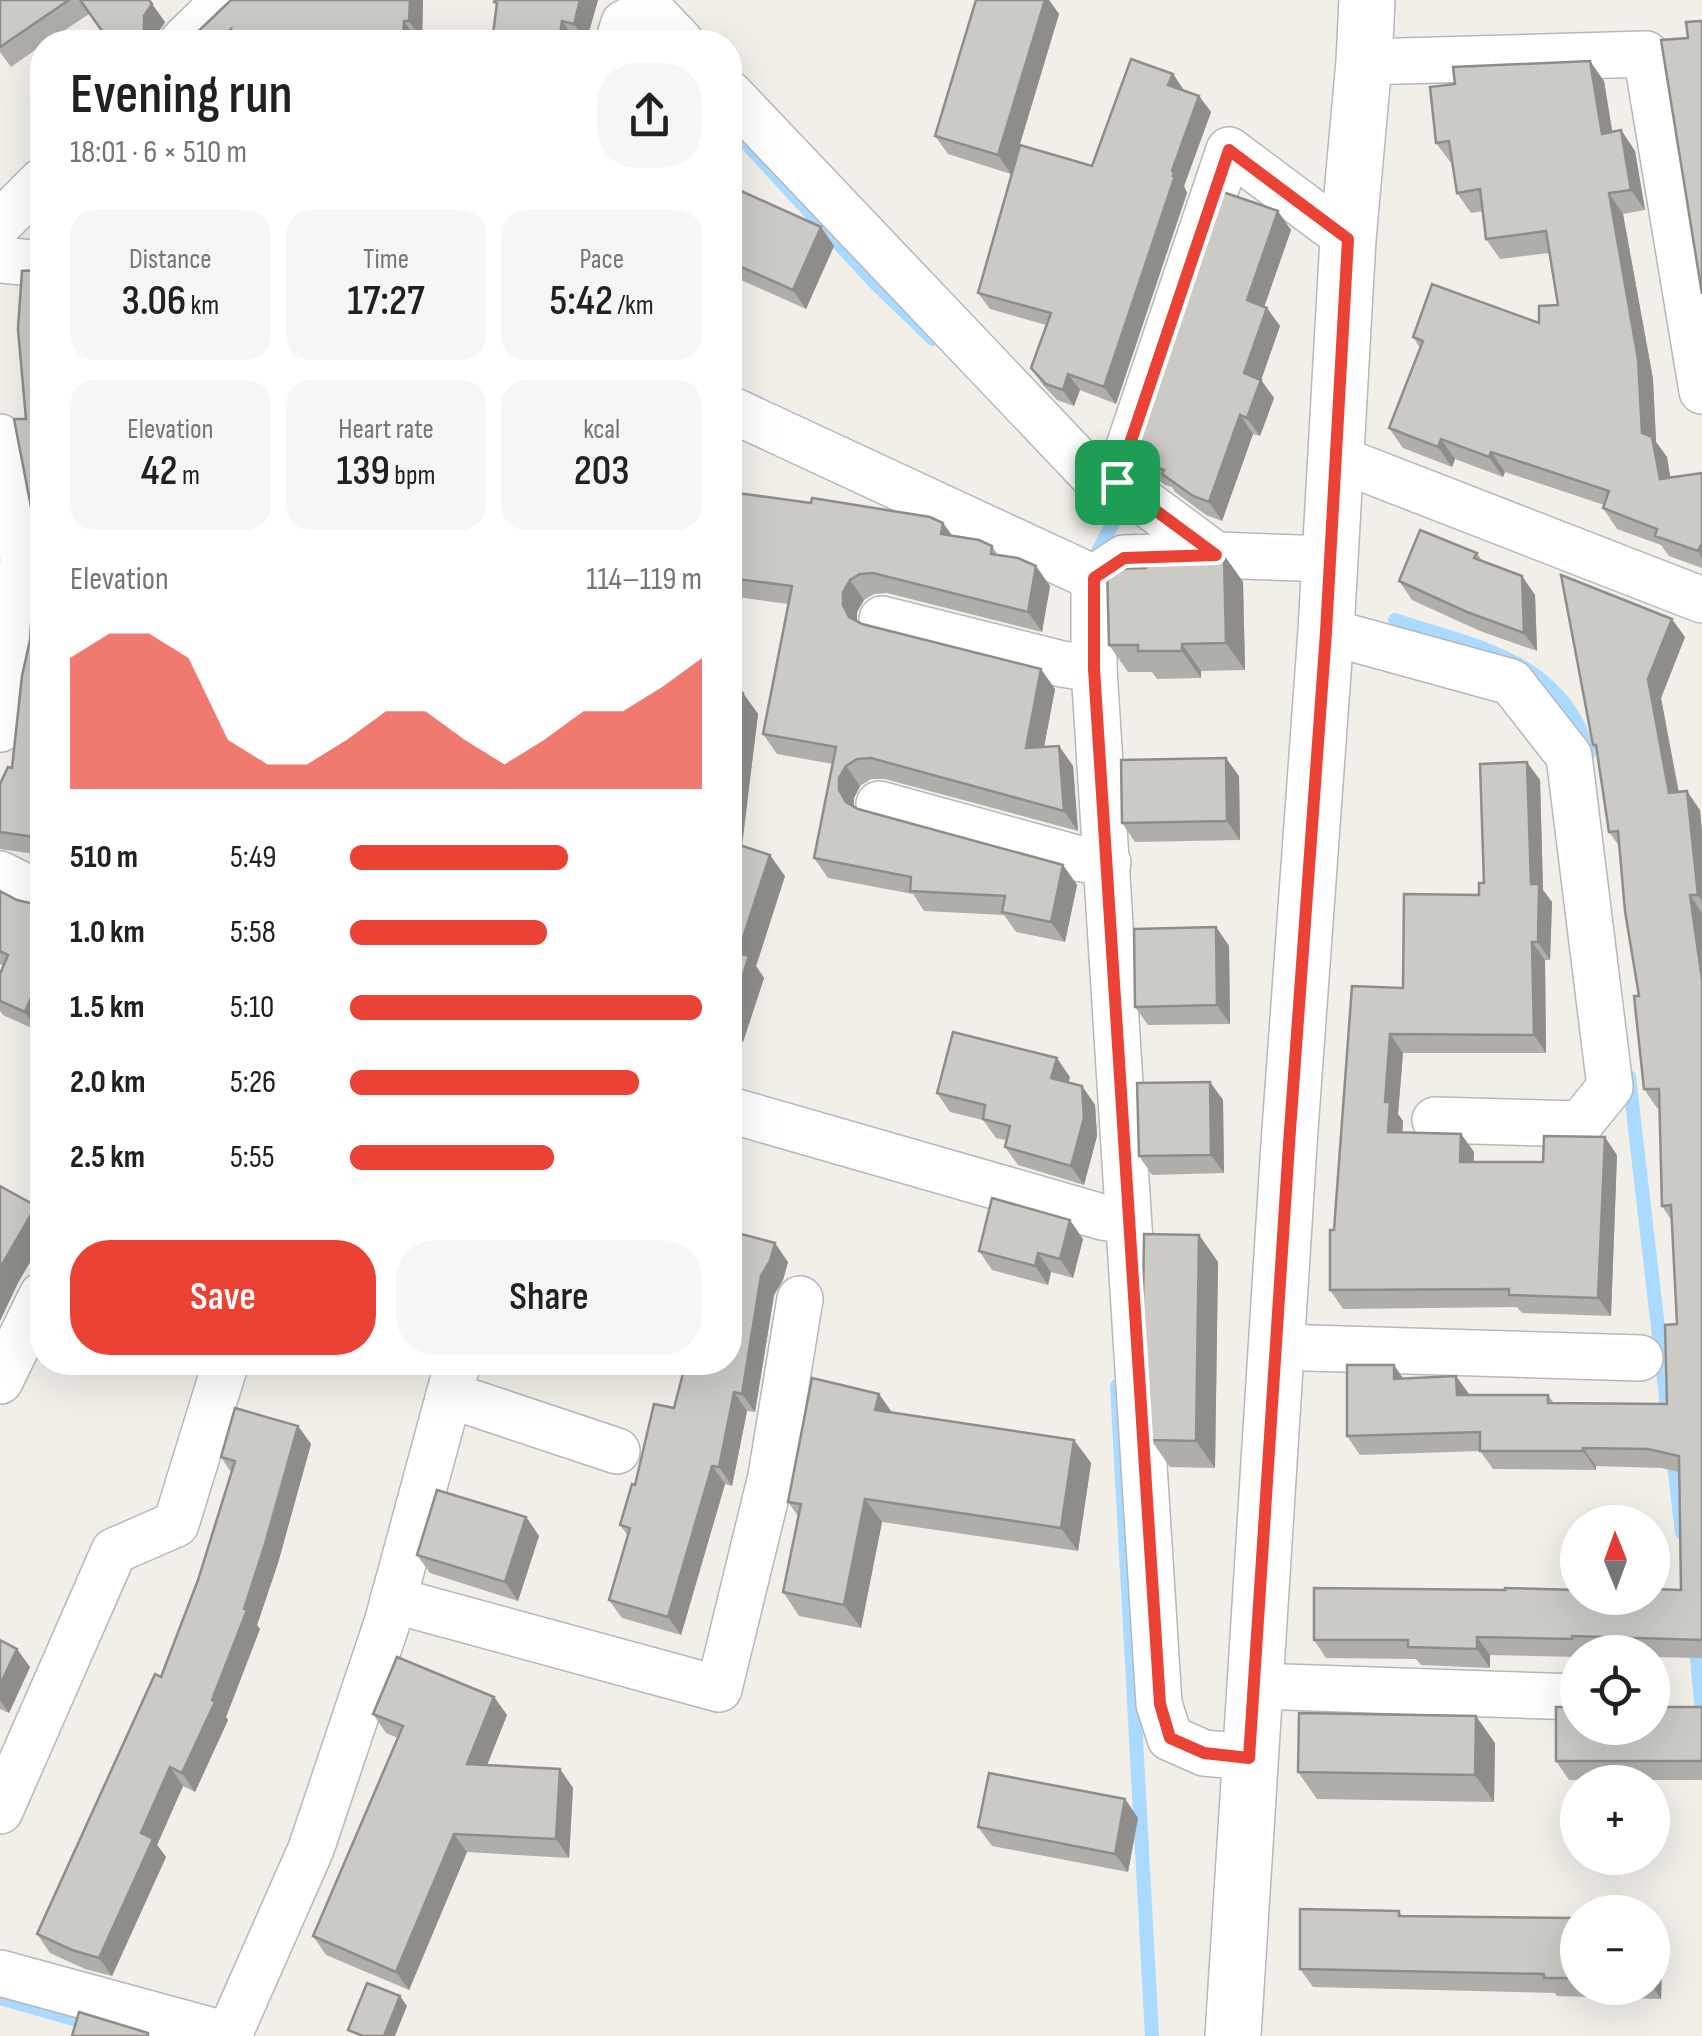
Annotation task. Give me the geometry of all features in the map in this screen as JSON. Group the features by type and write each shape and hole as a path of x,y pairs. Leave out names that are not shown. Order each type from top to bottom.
{"street":[{"path":"194,30 224,0"},
{"path":"1233,2036 1326,632 1348,239 1367,0"},
{"path":"1364,62 1646,54 1702,391"},
{"path":"742,107 1094,477 1117,482 1216,555"},
{"path":"1117,482 1229,150 1348,239"},
{"path":"0,223 30,192"},
{"path":"0,260 30,263"},
{"path":"742,415 1094,578"},
{"path":"0,437 30,548"},
{"path":"1334,456 1702,600"},
{"path":"1249,1758 1204,1753 1170,1738 1160,1704 1115,1219 1080,667 1094,578 1124,558 1216,555 1329,559"},
{"path":"0,729 30,576"},
{"path":"882,619 1080,667"},
{"path":"1326,632 1511,682 1570,756 1610,1087 1580,1124 1435,1120"},
{"path":"879,804 1092,860"},
{"path":"0,874 30,889"},
{"path":"742,1113 1115,1219"},
{"path":"394,1600 719,1689 771,1476 800,1299"},
{"path":"0,1381 30,1320"},
{"path":"1276,1347 1640,1358"},
{"path":"0,1811 114,1551 176,1524 222,1375"},
{"path":"0,1973 230,2036 311,1849 394,1600 454,1379 617,1451"},
{"path":"1254,1686 1560,1696"}],"building":[{"path":"0,0 69,0 0,47"},
{"path":"80,0 149,0 152,4 144,16 145,30 101,30"},
{"path":"231,0 410,0 409,21 404,21 404,30 200,30"},
{"path":"580,0 574,24 562,21 561,30 494,30 497,3 494,2"},
{"path":"976,0 1045,0 998,155 935,136"},
{"path":"1702,21 1702,294 1661,40 1688,38 1686,22"},
{"path":"1131,59 1173,74 1168,85 1199,96 1104,387 1068,374 1063,390 1046,384 1031,368 1051,313 978,293 1020,145 1092,166"},
{"path":"1590,61 1602,134 1621,130 1631,190 1609,193 1638,359 1642,433 1652,437 1660,479 1702,473 1702,558 1700,547 1698,551 1655,536 1657,529 1603,508 1609,491 1491,452 1489,457 1441,439 1438,447 1389,428 1423,341 1413,337 1432,284 1539,323 1539,306 1558,305 1546,231 1486,239 1480,189 1457,193 1449,141 1436,143 1430,87 1455,84 1453,67"},
{"path":"742,191 821,227 793,290 742,267"},
{"path":"1223,192 1278,211 1247,300 1267,308 1244,373 1261,380 1247,418 1240,415 1209,502 1193,496 1162,474 1164,470 1135,454"},
{"path":"22,271 30,271 30,502 14,419 26,419 18,329"},
{"path":"742,494 811,503 812,498 930,517 943,523 941,534 979,540 992,546 991,554 1018,558 1036,566 1028,612 873,573 850,580 843,592 843,605 849,617 862,624 1041,669 1026,748 1059,746 1064,811 871,758 857,759 846,766 839,778 839,790 846,802 858,809 1063,865 1051,922 1002,912 1005,896 910,891 911,877 814,858 836,747 763,734 792,586 742,580"},
{"path":"1420,530 1477,553 1474,558 1522,576 1524,633 1399,581"},
{"path":"1224,555 1226,643 1182,644 1182,651 1138,651 1138,645 1109,645 1107,569 1146,568 1146,556"},
{"path":"1561,575 1672,619 1648,679 1669,793 1687,791 1698,895 1690,895 1702,979 1702,1640 1670,1639 1670,1635 1477,1637 1477,1649 1408,1647 1408,1640 1314,1640 1314,1588 1560,1590 1560,1615 1670,1615 1670,1590 1681,1590 1679,1456 1648,1449 1480,1451 1480,1432 1347,1436 1347,1365 1394,1365 1394,1379 1456,1376 1457,1395 1548,1395 1548,1403 1667,1404 1665,1325 1677,1324 1671,1205 1662,1206 1659,1089 1644,1089 1634,996 1639,996 1625,911 1618,831 1609,832"},
{"path":"30,640 30,836 0,832 0,784 8,767 12,768"},
{"path":"1226,758 1227,821 1122,823 1121,760"},
{"path":"1527,762 1531,884 1539,884 1538,942 1532,942 1534,1035 1390,1034 1385,1102 1390,1102 1388,1132 1461,1134 1460,1162 1543,1162 1544,1136 1605,1137 1598,1298 1509,1295 1509,1289 1330,1290 1330,1230 1334,1230 1352,986 1403,988 1404,894 1479,895 1479,883 1484,883 1480,764"},
{"path":"742,846 770,855 742,941"},
{"path":"0,891 30,903 30,1000 25,1012 0,1001 0,974 8,955 0,951"},
{"path":"1216,927 1217,1005 1135,1007 1134,929"},
{"path":"742,954 749,956 742,978"},
{"path":"953,1032 1057,1058 1051,1078 1082,1086 1084,1118 1071,1166 1005,1147 1010,1126 983,1119 985,1105 937,1093"},
{"path":"1210,1082 1211,1155 1139,1156 1137,1083"},
{"path":"0,1186 30,1203 30,1216 0,1268"},
{"path":"992,1198 1070,1220 1060,1259 1038,1253 1035,1266 979,1251"},
{"path":"742,1234 775,1243 761,1276 742,1394 734,1392 719,1467 712,1466 668,1617 609,1600 630,1528 620,1525 632,1484 635,1485 654,1404 674,1408 683,1375 742,1375"},
{"path":"1144,1234 1199,1235 1196,1441 1151,1440 1143,1304"},
{"path":"812,1378 879,1394 875,1410 1074,1440 1061,1528 865,1499 844,1605 783,1592 801,1504 788,1502"},
{"path":"235,1408 298,1426 244,1609 247,1610 212,1700 215,1702 182,1773 170,1767 141,1833 153,1839 99,1958 37,1934 155,1674 161,1677 198,1580 235,1461 221,1457"},
{"path":"437,1490 526,1517 505,1582 417,1555"},
{"path":"0,1640 17,1649 0,1685"},
{"path":"397,1657 494,1697 467,1764 560,1769 556,1839 454,1834 396,1972 313,1936 403,1726 373,1714"},
{"path":"1556,1707 1560,1707 1560,1745 1670,1745 1670,1707 1702,1707 1702,1761 1556,1761"},
{"path":"1299,1713 1476,1716 1475,1775 1298,1772"},
{"path":"989,1773 1125,1799 1115,1854 978,1827"},
{"path":"1300,1909 1399,1911 1399,1916 1560,1918 1560,1978 1544,1978 1544,1974 1300,1969"},
{"path":"367,1983 400,1996 384,2036 363,2036 348,2030"},
{"path":"79,2012 148,2033 148,2036 72,2036"}],"waterway":[{"path":"742,139 876,284 933,339"},
{"path":"1096,556 1120,508"},
{"path":"1395,620 1485,649 1537,677 1558,696 1576,721 1589,753"},
{"path":"1629,1077 1669,1423"},
{"path":"1117,1386 1152,2036"},
{"path":"1673,1455 1682,1533"},
{"path":"1695,1643 1702,1708"},
{"path":"0,1998 91,2024"}],"route":[{"path":"1229,150 1348,239 1326,632 1249,1758 1204,1753 1170,1738 1160,1704 1094,669 1094,578 1124,558 1216,555 1117,482 1229,150"}]}
